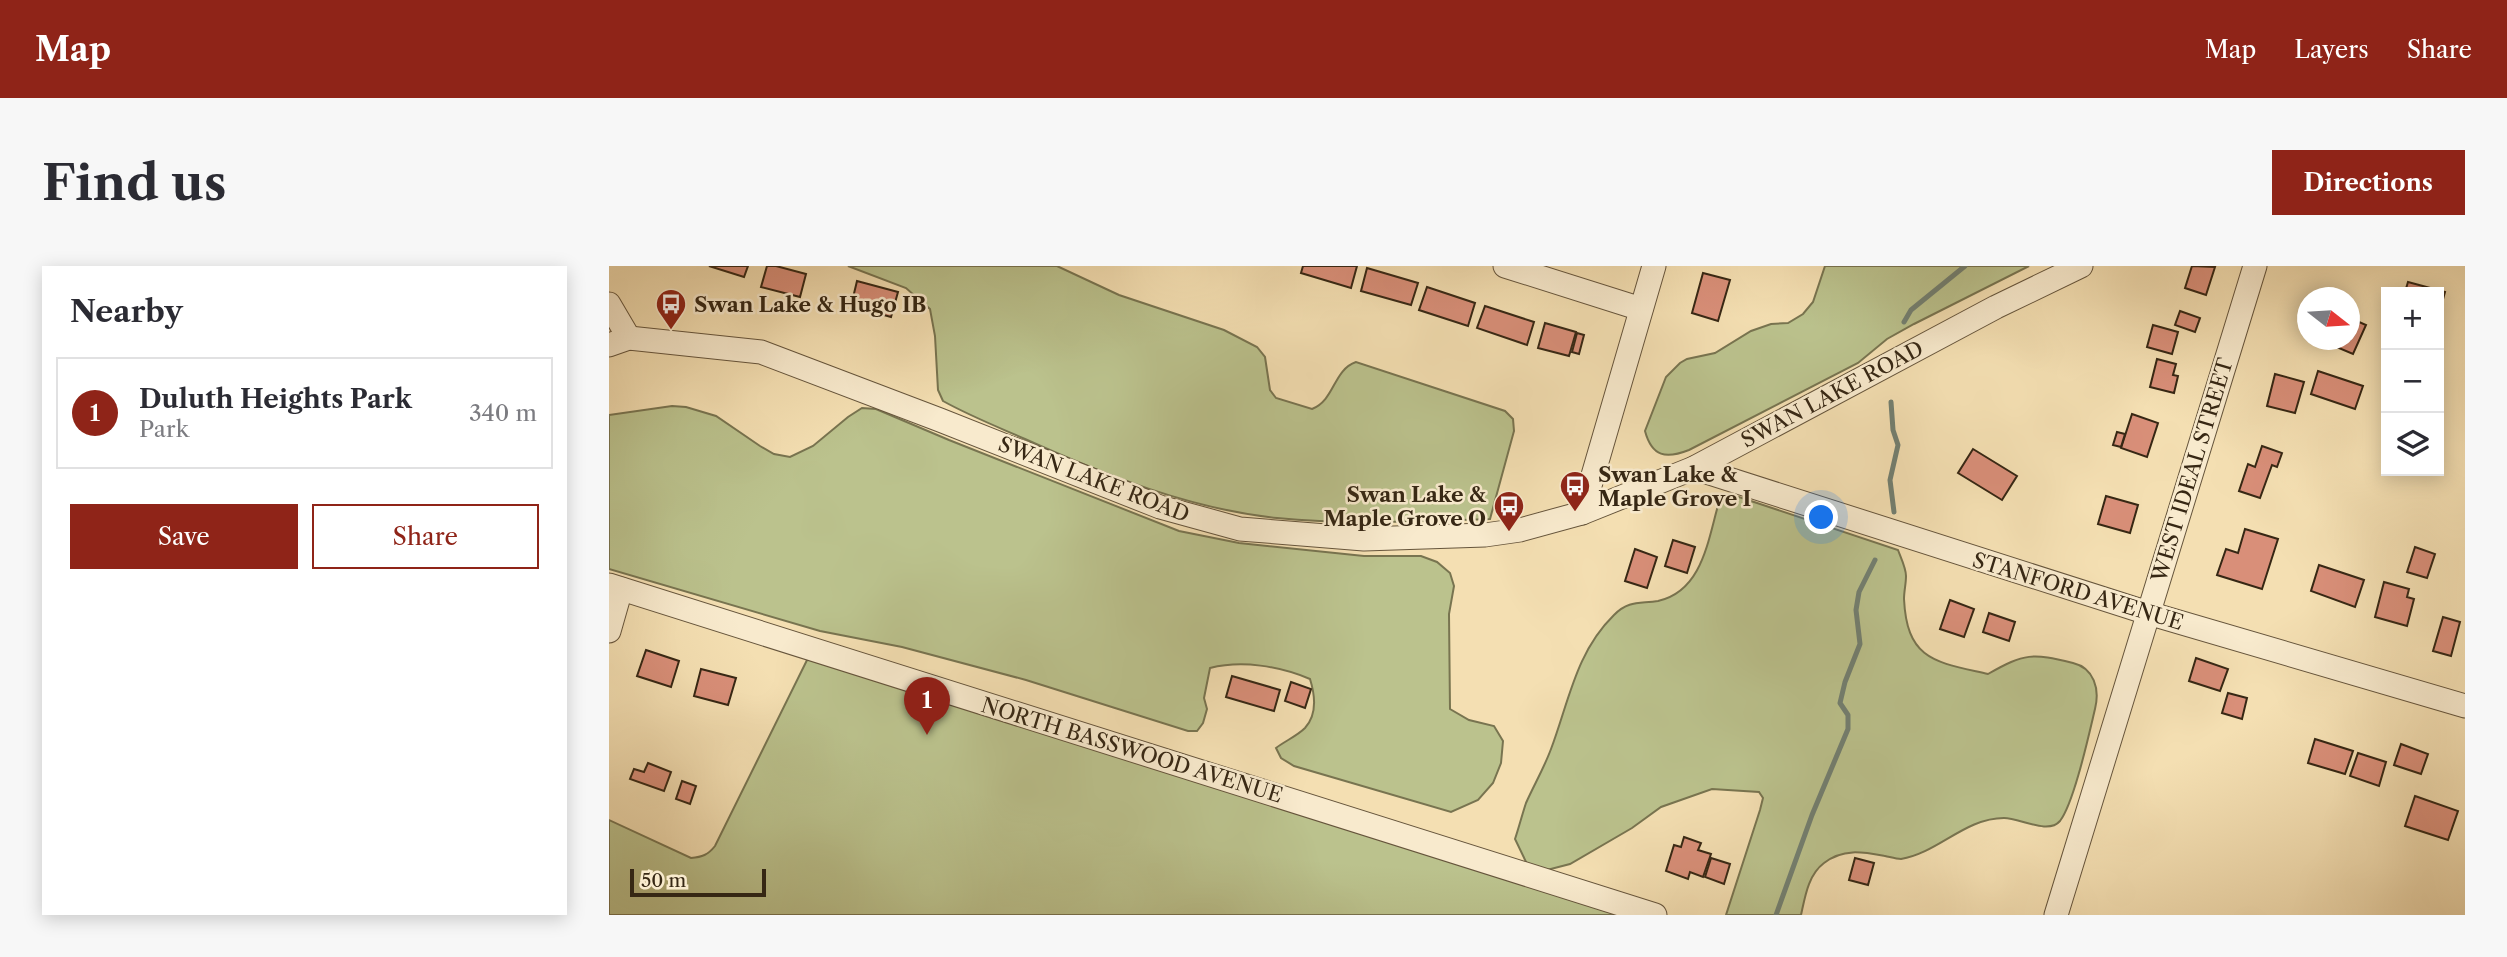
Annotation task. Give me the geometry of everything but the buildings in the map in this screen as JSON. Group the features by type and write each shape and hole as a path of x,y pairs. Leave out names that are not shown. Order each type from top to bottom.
{"street":[{"path":"1505,266 1641,309"},
{"path":"1582,513 1654,266"},
{"name":"SWAN LAKE ROAD","path":"619,341 761,352 1160,508 1240,529 1364,539 1485,535 1520,530 1582,513 1694,468 1996,306 2081,266"},
{"name":"WEST IDEAL STREET","path":"2056,915 2255,266"},
{"path":"609,304 619,341"},
{"name":"STANFORD AVENUE","path":"1694,468 2148,613 2465,706"},
{"path":"609,631 615,587"},
{"name":"NORTH BASSWOOD AVENUE","path":"615,587 1655,915"}],"green space":[{"path":"848,266 1057,266 1119,295 1224,330 1257,347 1265,357 1270,390 1276,398 1312,409 1325,399 1343,371 1356,362 1505,411 1513,419 1514,431 1490,519 1357,522 1277,518 1180,499 1086,465 943,401 938,390 935,336 930,309 906,288"},
{"path":"1825,266 2029,266 1887,339 1858,363 1689,450 1667,455 1656,451 1645,431 1666,377 1687,359 1715,353 1751,331 1771,324 1788,323 1803,314 1813,302"},
{"path":"672,406 686,407 716,416 774,454 790,457 813,446 862,408 876,409 1179,531 1239,543 1364,556 1421,556 1437,562 1450,573 1454,586 1449,614 1450,709 1469,720 1494,726 1503,741 1501,763 1493,783 1478,800 1451,812 1294,766 1281,758 1276,748 1298,734 1309,723 1314,698 1310,679 1286,671 1248,665 1210,668 1204,698 1207,709 1203,723 1197,731 1188,731 1026,680 902,647 820,631 609,569 609,415"},
{"path":"1728,497 1739,497 1898,550 1906,573 1904,599 1911,635 1918,647 1939,661 1988,674 2011,662 2029,657 2073,663 2086,669 2094,680 2096,701 2076,784 2060,821 2055,825 2041,826 2004,818 1990,820 1964,829 1914,856 1901,859 1861,853 1838,855 1824,863 1814,874 1801,915 1726,915 1760,810 1763,798 1759,792 1712,789 1661,807 1632,828 1570,864 1547,870 1527,864 1515,839 1526,803 1548,756 1582,661 1601,629 1625,607 1658,601 1685,587 1694,575 1707,547 1719,502"},
{"path":"812,650 1623,915 609,915 609,820 691,858 710,852"}],"waterway":[{"path":"1904,322 1911,310 1965,266"},
{"path":"1891,402 1893,430 1898,445 1890,480 1894,512"},
{"path":"1776,915 1812,815 1848,729 1848,715 1840,703 1860,644 1856,610 1859,592 1875,560"}],"place":[{"name":"Swan Lake & Hugo IB","path":"671,331"},
{"name":"Swan Lake & Maple Grove I","path":"1575,513"},
{"name":"Swan Lake & Maple Grove O","path":"1509,533"},
{"name":"Duluth Heights Park","path":"927,735"}]}
